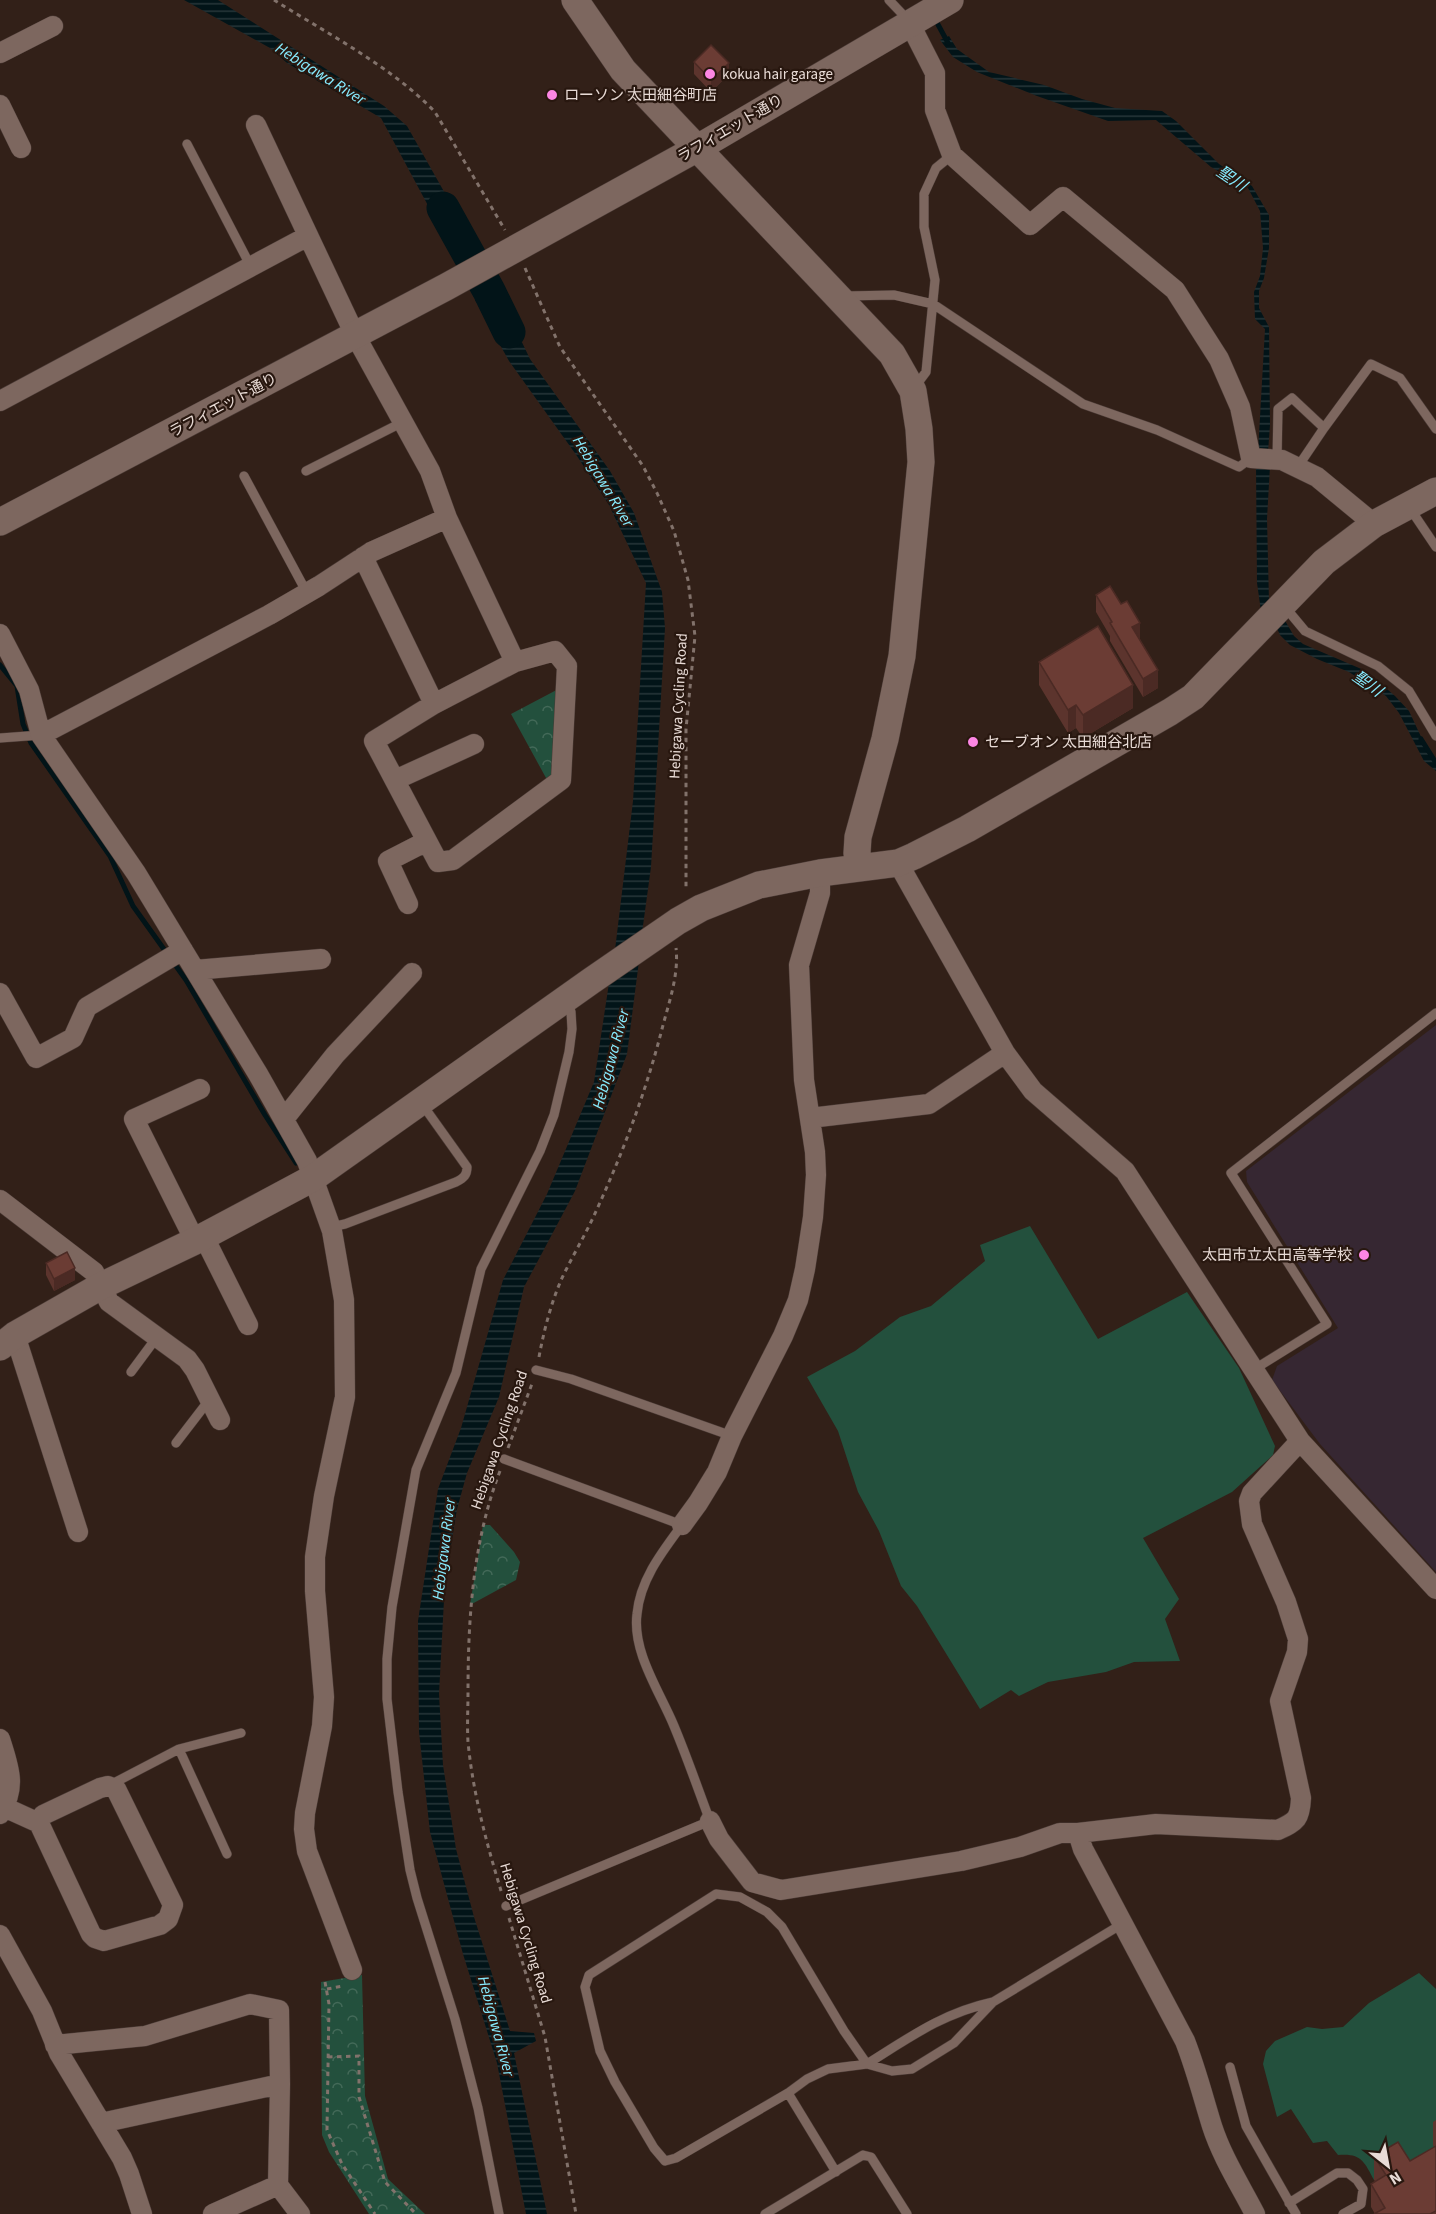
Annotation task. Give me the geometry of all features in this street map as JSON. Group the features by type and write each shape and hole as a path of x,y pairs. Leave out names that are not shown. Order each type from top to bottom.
{"street":[{"path":"575,0 623,70 892,354 913,391 921,462 902,656 885,739 858,837 859,868"},
{"name":"ラフィエット通り","path":"0,522 446,287 696,149 905,11 950,0"},
{"path":"905,11 935,73 935,110 952,155 1030,225 1063,197 1175,290 1220,358 1240,407 1251,458 1277,460 1317,477 1374,524"},
{"path":"0,53 52,26"},
{"path":"0,105 21,148"},
{"path":"256,125 356,335 430,471 447,518 515,662"},
{"path":"0,401 308,236"},
{"path":"78,1532 7,1341 102,1286 200,1239 313,1178 591,981 670,937 701,908 759,885 820,873 898,863 950,838 1182,705 1193,697 1324,562 1374,524 1436,491"},
{"path":"41,735 259,621 363,558 447,518"},
{"path":"363,558 434,704"},
{"path":"0,634 29,690 41,735 136,873 284,1119 307,1161 331,1227 344,1300 345,1397 324,1496 315,1557 316,1602 324,1697 322,1726 304,1829 307,1851 352,1970"},
{"path":"555,651 567,666 561,780 453,860 438,862 374,741 434,704 515,662 555,651"},
{"path":"395,780 474,744"},
{"path":"408,904 388,861 427,841"},
{"path":"898,863 1005,1053 1033,1090 1125,1171 1300,1441 1436,1589"},
{"path":"682,1525 717,1472 798,1300 811,1227 816,1175 815,1152 804,1080 799,965 820,892 820,873"},
{"path":"0,993 36,1058 73,1038 87,1007 183,950"},
{"path":"195,970 321,959"},
{"path":"284,1119 335,1055 412,973"},
{"path":"810,1118 929,1104 1005,1053"},
{"path":"200,1089 134,1119 248,1324"},
{"path":"0,1200 94,1272 110,1302 187,1359 212,1401 220,1420"},
{"path":"710,1821 719,1839 752,1881 781,1890 961,1861 1060,1833 1156,1824 1278,1830 1293,1823 1300,1814 1301,1798 1280,1701 1297,1652 1298,1639 1286,1602 1252,1524 1249,1501 1252,1493 1300,1441"},
{"path":"0,1739 10,1771 11,1790 2,1810 39,1822 91,1934 104,1941 160,1925 168,1919 173,1905 121,1795 116,1789 108,1786 43,1815 39,1822"},
{"path":"1078,1833 1083,1849 1185,2041 1221,2150 1255,2214"},
{"path":"0,1935 42,2011 55,2045 129,2174 142,2214"},
{"path":"55,2045 145,2037 250,2004 279,2010 278,2185 300,2214"},
{"path":"101,2123 280,2084"},
{"path":"213,2214 278,2185"}],"lane":[{"path":"889,0 905,11"},
{"path":"187,144 251,267"},
{"path":"913,391 926,372 935,280 924,227 924,194 936,168 952,155"},
{"path":"839,297 894,295 933,304 1083,404 1157,430 1239,467 1251,458"},
{"path":"1297,468 1371,364 1400,378 1436,429"},
{"path":"1277,460 1278,409 1293,398 1324,428"},
{"path":"306,471 403,422"},
{"path":"244,476 308,593"},
{"path":"1409,506 1436,547"},
{"path":"1283,605 1305,631 1378,666 1409,691 1436,736"},
{"path":"0,738 41,735"},
{"path":"499,2214 472,2086 455,2019 410,1870 388,1710 387,1659 392,1607 416,1470 456,1373 481,1269 526,1181 554,1116 572,1029 572,1012 566,998"},
{"path":"1253,1370 1327,1324 1232,1173 1436,1013"},
{"path":"331,1227 345,1224 456,1182 467,1173 467,1167 421,1103"},
{"path":"130,1372 157,1337"},
{"path":"536,1370 571,1379 732,1436"},
{"path":"176,1443 206,1404 212,1401"},
{"path":"504,1459 682,1525 657,1559 643,1589 637,1612 636,1630 639,1646 674,1724 710,1821 506,1906"},
{"path":"108,1786 179,1749 241,1733"},
{"path":"179,1749 227,1854"},
{"path":"867,2064 844,2031 782,1927 767,1912 740,1896 716,1894 589,1975 585,1987 600,2051 615,2082 665,2161 676,2158 788,2093 807,2079 828,2069 867,2064 892,2071 912,2068 954,2043 993,2002 1122,1924"},
{"path":"867,2064 947,2016 967,2008 993,2002"},
{"path":"1230,2067 1245,2126 1296,2214"},
{"path":"788,2093 836,2172"},
{"path":"765,2214 863,2155 871,2157 907,2214"},
{"path":"1289,2203 1337,2172 1348,2173 1363,2189 1360,2204 1343,2214"}],"path":[{"name":"Hebigawa Cycling Road","path":"274,0 400,80 435,112 513,249 560,347 643,466 657,493 674,531 688,580 695,636 686,729 686,891"},
{"name":"Hebigawa Cycling Road","path":"576,2214 545,2037 482,1821 468,1742 470,1605 483,1525 490,1498 536,1370 546,1323 561,1279 591,1223 623,1151 650,1075 673,987 677,961 670,937"},
{"path":"325,1982 329,2004 327,2130 342,2164 375,2214"},
{"path":"327,2057 359,2056 358,2097 385,2182 416,2214"}],"shaded area":[{"name":"太田市立太田高等学校","path":"1436,1025 1436,1572 1320,1444 1272,1380 1277,1366 1338,1328 1247,1182 1246,1171"}],"green space":[{"path":"566,685 551,787 511,714"},
{"path":"1030,1226 1098,1339 1187,1292 1239,1368 1275,1446 1273,1455 1232,1492 1143,1538 1179,1599 1165,1619 1180,1661 1134,1662 1106,1672 1048,1682 1019,1696 1011,1690 980,1709 917,1606 901,1586 879,1531 858,1492 838,1431 807,1377 855,1351 900,1317 931,1306 985,1261 980,1245"},
{"path":"483,1525 490,1525 520,1562 516,1580 470,1605"},
{"path":"1419,1973 1436,1989 1436,2169 1398,2166 1374,2180 1364,2163 1357,2157 1338,2155 1327,2141 1313,2143 1291,2109 1277,2117 1263,2064 1266,2051 1275,2041 1307,2027 1322,2029 1343,2027 1369,2003"},
{"path":"362,1975 365,2096 388,2179 425,2214 369,2214 329,2152 322,2135 321,1982"}],"water":[{"path":"184,0 218,0 384,106 407,126 473,243 454,254 381,118 287,63 270,48"},
{"path":"949,36 957,49 989,72 1044,85 1115,108 1162,111 1176,121 1219,164 1252,186 1269,215 1269,248 1264,278 1259,291 1259,308 1269,327 1268,452 1258,452 1265,329 1255,319 1254,292 1260,276 1263,248 1260,211 1248,188 1211,167 1156,120 1108,121 977,72 953,57 940,40"},
{"path":"496,288 530,359 610,471 634,513 662,592 665,628 651,867 642,933 615,950 633,801 646,583 609,505 509,361 475,300"},
{"path":"1256,465 1270,466 1267,519 1269,602 1261,611 1257,583"},
{"path":"1284,619 1294,636 1303,644 1366,671 1395,696 1409,711 1430,756 1436,761 1436,771 1424,761 1399,713 1386,696 1349,672 1290,645 1280,635 1276,626"},
{"path":"639,961 627,1054 575,1191 524,1287 499,1397 467,1473 457,1509 445,1581 439,1694 443,1765 456,1849 474,1917 510,2031 534,2033 536,2041 514,2053 547,2214 526,2214 497,2063 463,1954 430,1832 419,1732 418,1621 438,1489 461,1428 503,1280 547,1194 594,1082 609,983"}],"building":[{"path":"711,45 729,63 711,80 694,62"},
{"path":"1110,586 1121,604 1127,601 1140,623 1132,627 1158,670 1143,679 1096,595"},
{"path":"1098,626 1133,685 1083,715 1076,705 1068,710 1039,662"},
{"path":"67,1252 75,1268 54,1279 46,1263"},
{"path":"1398,2142 1410,2161 1436,2146 1436,2211 1430,2214 1374,2214 1385,2208 1371,2184 1386,2175 1374,2156"}],"waterway":[{"name":"聖川","path":"935,19 948,43"},
{"name":"Hebigawa River","path":"443,208 509,332"},
{"path":"0,665 17,686 23,724 31,743 110,856 133,906 186,980 265,1115 296,1163"},
{"name":"聖川","path":"1421,739 1436,763"}],"place":[{"name":"kokua hair garage","path":"710,74"},
{"name":"ローソン 太田細谷町店","path":"552,95"},
{"name":"セーブオン 太田細谷北店","path":"973,742"},
{"name":"太田市立太田高等学校","path":"1364,1255"}]}
